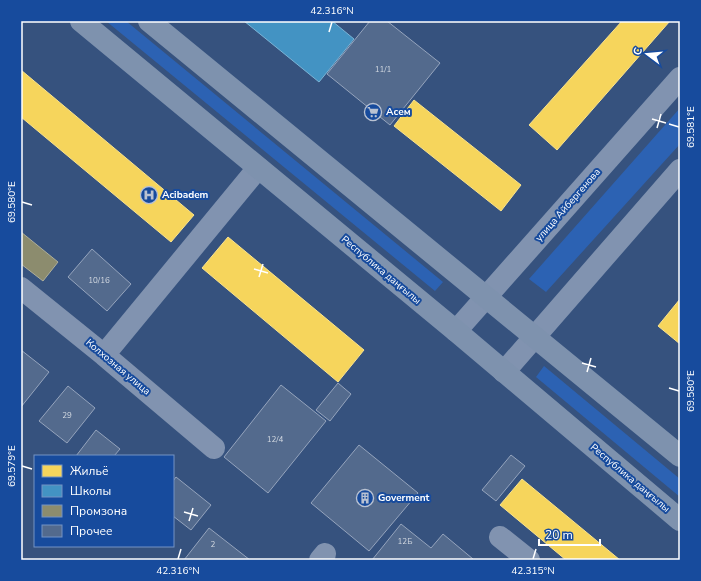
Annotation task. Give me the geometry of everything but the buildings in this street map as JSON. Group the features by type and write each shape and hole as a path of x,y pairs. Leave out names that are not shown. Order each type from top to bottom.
{"main road":[{"name":"Республика даңғылы","path":"81,21 680,520"},
{"path":"149,21 680,456"}],"street":[{"name":"улица Айбергенова","path":"456,332 680,78"},
{"path":"104,354 258,168"},
{"path":"504,372 680,170"},
{"name":"Колхозная улица","path":"21,288 104,354 214,448"},
{"path":"500,537 529,560"}],"shaded area":[{"path":"106,21 126,21 443,282 435,291"},
{"path":"680,108 680,144 546,292 529,279"},
{"path":"544,366 680,479 680,497 536,377"}],"place":[{"name":"Асем","path":"373,112"},
{"name":"Acibadem","path":"149,195"},
{"name":"Goverment","path":"365,498"}]}
